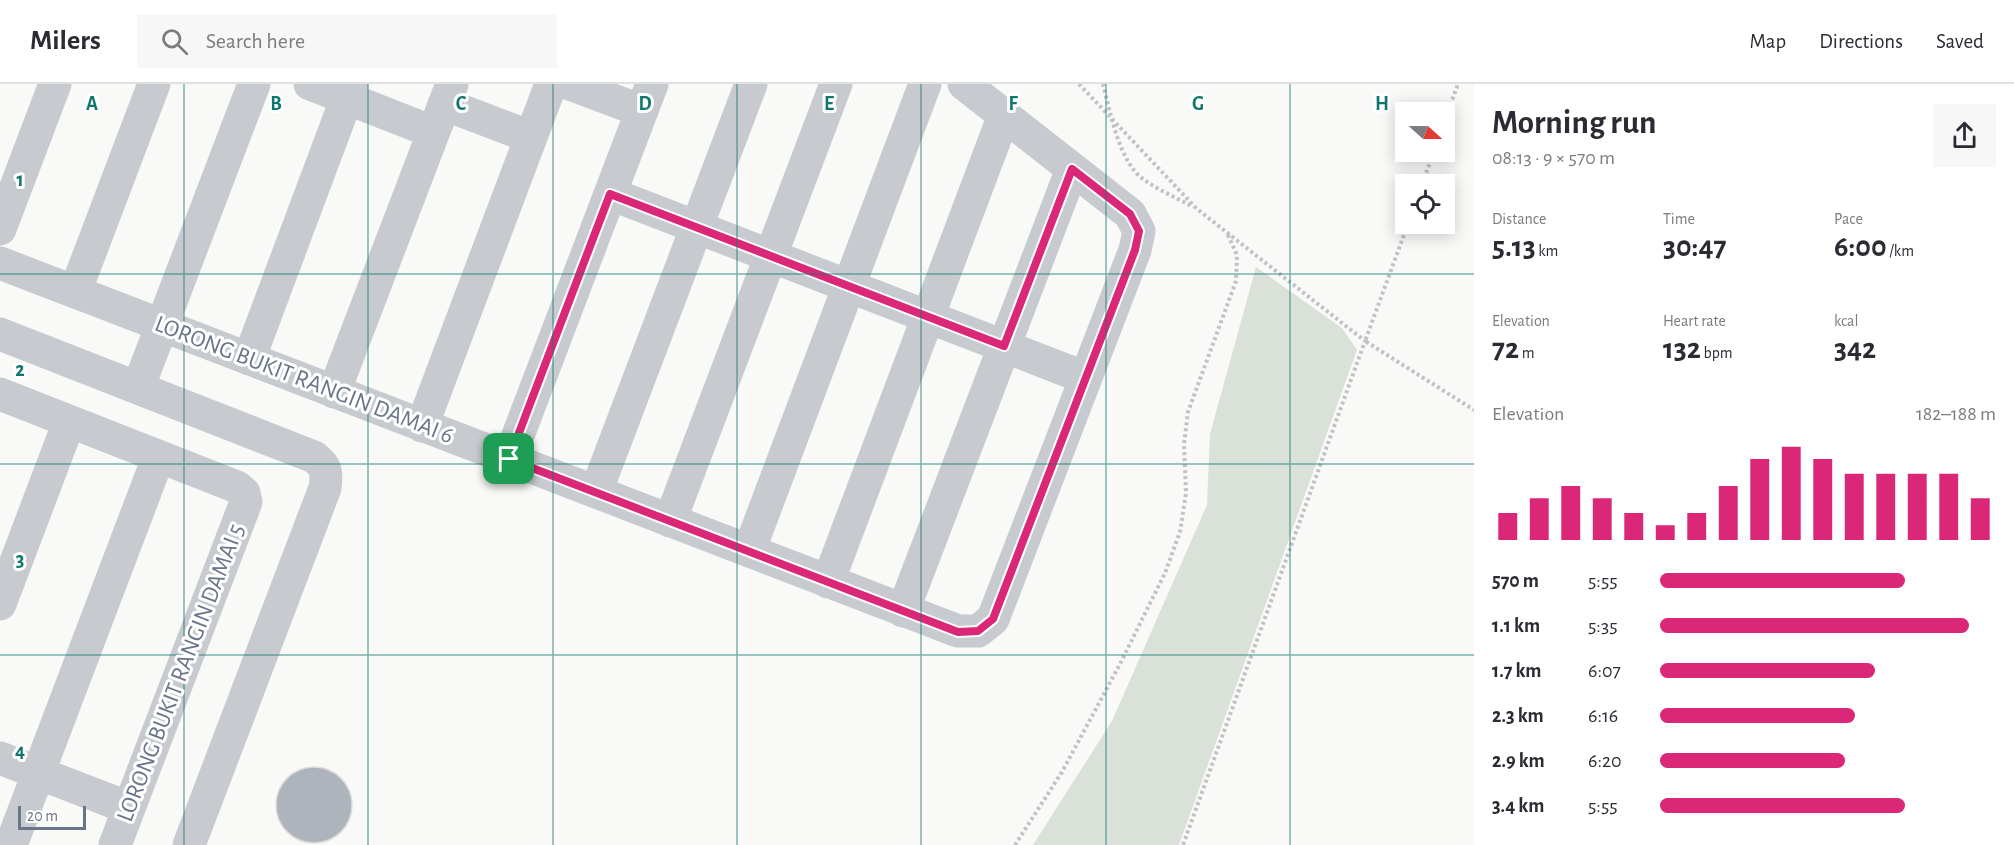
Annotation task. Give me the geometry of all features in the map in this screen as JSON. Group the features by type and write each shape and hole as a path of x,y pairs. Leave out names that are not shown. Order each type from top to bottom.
{"street":[{"path":"0,229 55,84"},
{"path":"75,292 154,84"},
{"path":"138,388 254,84"},
{"path":"310,84 443,107 531,137"},
{"path":"422,426 551,84"},
{"path":"509,459 647,97 570,84"},
{"path":"596,492 751,84"},
{"path":"670,521 836,84"},
{"path":"750,551 926,84"},
{"path":"610,194 1086,378 1135,250 1139,231 1130,214 964,84"},
{"path":"249,359 350,91"},
{"path":"334,392 443,107"},
{"path":"828,582 1004,115"},
{"path":"903,611 1072,169"},
{"name":"LORONG BUKIT RANGIN DAMAI 6","path":"0,263 958,632 978,631 993,619 1086,378"},
{"path":"0,334 314,457 323,464 327,472 325,488 189,845"},
{"path":"0,394 158,458 11,845"},
{"path":"0,604 69,422"},
{"name":"LORONG BUKIT RANGIN DAMAI 5","path":"115,845 246,502 244,493 237,487 158,458"},
{"path":"0,758 129,808"}],"path":[{"path":"1079,84 1197,209 1365,341 1474,410"},
{"path":"1015,845 1062,772 1120,664 1165,573 1180,532 1186,493 1184,444 1188,412 1236,280 1237,255 1227,232 1197,209 1141,178 1132,166 1114,129 1103,84"},
{"path":"1451,102 1458,84"},
{"path":"1183,845 1404,234"}],"shaded area":[{"path":"1256,267 1342,328 1357,350 1179,845 1033,845 1112,721 1207,505 1210,434"}],"building":[{"path":"307,767 321,767 335,773 346,784 352,798 349,820 341,832 321,843 307,843 293,837 282,826 276,812 276,798 282,784 293,773"}],"route":[{"path":"1072,169 1130,214 1139,231 1135,250 993,619 978,631 958,632 509,459 610,194 1004,346 1072,169"}]}
